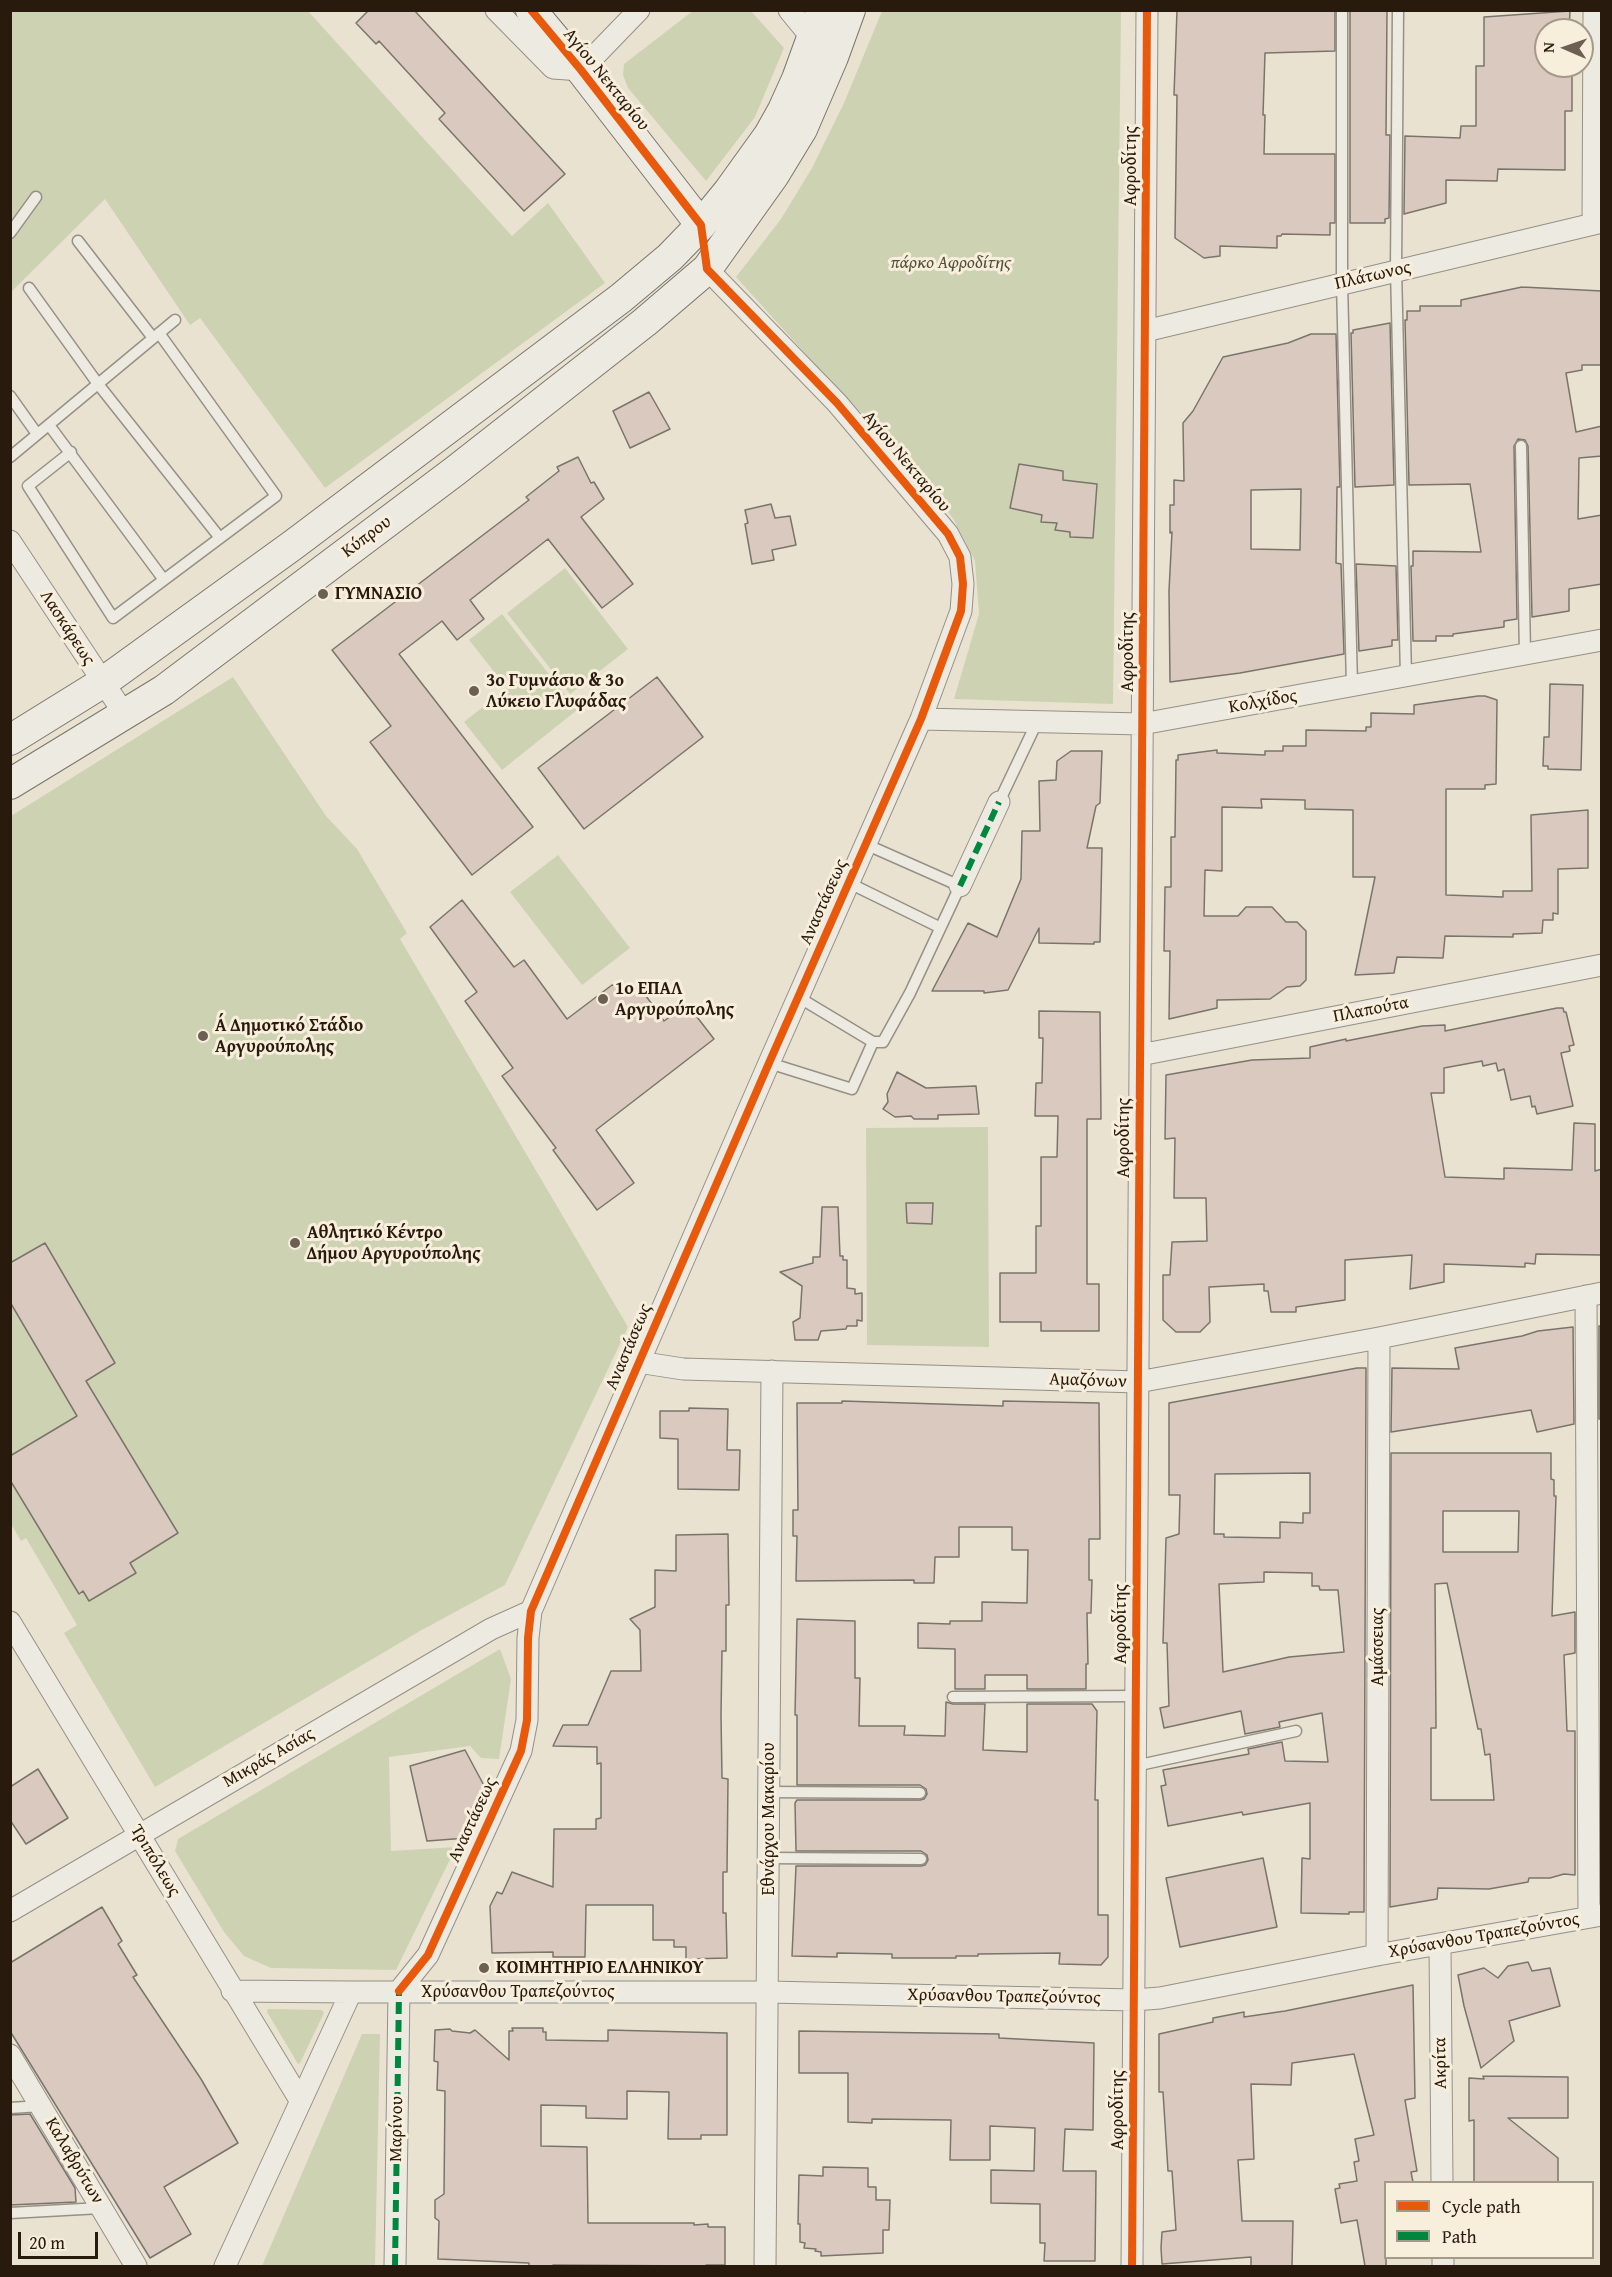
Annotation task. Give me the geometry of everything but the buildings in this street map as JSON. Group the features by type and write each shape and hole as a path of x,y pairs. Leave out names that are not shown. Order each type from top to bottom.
{"main road":[{"name":"Αγίου Νεκταρίου","path":"531,10 581,70 701,225"},
{"path":"10,740 102,683 293,545 621,298 670,257 701,225 728,192 769,135 783,110 822,10"},
{"name":"Κύπρου","path":"10,784 164,690 450,475 645,322 707,269 774,175 802,129 833,57 850,10"},
{"path":"701,225 707,269"}],"street":[{"path":"496,10 553,68 581,70 639,10"},
{"path":"789,10 812,38"},
{"name":"Αφροδίτης","path":"1132,2266 1146,10"},
{"path":"1594,10 1598,223"},
{"name":"Πλάτωνος","path":"1145,331 1598,223"},
{"name":"Αγίου Νεκταρίου","path":"707,269 837,403 948,534 960,557 963,584 961,611 921,719"},
{"name":"Λασκάρεως","path":"10,541 125,715"},
{"name":"Κολχίδος","path":"921,719 1142,724 1602,640"},
{"name":"Αναστάσεως","path":"399,1991 428,1955 521,1751 526,1720 531,1611 921,719"},
{"path":"960,886 999,802"},
{"name":"Πλαπούτα","path":"1140,1055 1602,965"},
{"path":"1594,1295 1595,1916"},
{"name":"Αμαζόνων","path":"638,1362 682,1369 1138,1382 1379,1338 1594,1295"},
{"name":"Αμάσσειας","path":"1377,1955 1379,1338"},
{"name":"Εθνάρχου Μακαρίου","path":"765,2266 772,1371"},
{"name":"Μικράς Ασίας","path":"10,1911 490,1629 531,1611"},
{"name":"Τριπόλεως","path":"10,1622 300,2100"},
{"name":"Χρύσανθου Τραπεζούντος","path":"399,1991 768,1992 1134,2000 1160,1998 1377,1955 1595,1916"},
{"name":"Ακρίτα","path":"1440,1944 1442,2181"},
{"path":"232,1991 399,1991"},
{"name":"Μαρίνου","path":"396,2266 399,1991"},
{"path":"225,2266 351,1992"},
{"name":"Καλαβρύτων","path":"10,2055 136,2266"}],"lane":[{"path":"1342,10 1342,283 1352,686"},
{"path":"1398,10 1396,270 1406,676"},
{"path":"10,233 36,198"},
{"path":"71,452 28,486 113,618 276,496 156,336 78,241"},
{"path":"29,288 98,384 220,538"},
{"path":"10,457 175,320"},
{"path":"10,396 37,434"},
{"path":"49,425 164,580"},
{"path":"1521,446 1525,654"},
{"path":"999,802 1037,722"},
{"path":"798,997 873,1042 884,1042 910,993 960,886 866,844"},
{"path":"849,883 939,927"},
{"path":"769,1063 852,1089 873,1042"},
{"path":"953,1697 1136,1696"},
{"path":"1136,1766 1296,1731"},
{"path":"769,1792 920,1793"},
{"path":"768,1858 921,1859"},
{"path":"10,2108 41,2106"},
{"path":"10,2213 102,2208"}],"green space":[{"path":"11,10 308,11 512,236 548,203 605,283 325,488 200,318 190,325 105,199 11,292"},
{"path":"694,10 751,11 784,48 755,117 706,181 628,88 623,75 624,64"},
{"name":"πάρκο Αφροδίτης","path":"882,11 1121,11 1113,704 954,699 979,614 975,561 954,520 925,479 821,371 736,277 781,219 812,168 844,103"},
{"path":"565,568 628,649 570,694 507,613"},
{"path":"502,614 577,710 502,770 464,722 507,688 469,640"},
{"name":"Αθλητικό Κέντρο Δήμου Αργυρούπολης","path":"233,677 326,816 357,849 407,933 400,939 628,1327 505,1585 420,1631 155,1787 64,1633 77,1625 26,1538 21,1541 11,1524 11,816"},
{"path":"558,855 630,948 582,985 510,892"},
{"path":"988,1127 989,1347 867,1345 866,1128"},
{"path":"500,1649 511,1679 499,1759 481,1758 470,1746 389,1757 391,1851 456,1847 396,1970 271,1968 244,1956 224,1932 175,1851 178,1839"},
{"path":"268,2009 322,2010 324,2013 300,2063 298,2064 267,2012"},
{"path":"362,2034 380,2034 375,2266 262,2266"}],"marked path":[{"path":"960,886 999,802"},
{"path":"395,2266 399,1991"}],"cycle path":[{"path":"399,1991 428,1955 521,1751 527,1720 528,1638 531,1611 921,719 961,611 963,584 960,557 948,534 837,403 707,269 701,225 581,70 531,10"},
{"path":"1132,2266 1147,10"}],"place":[{"name":"ΓΥΜΝΑΣΙΟ","path":"323,594"},
{"name":"3ο Γυμνάσιο & 3ο Λύκειο Γλυφάδας","path":"474,691"},
{"name":"1o ΕΠΑΛ Αργυρούπολης","path":"603,999"},
{"name":"Α΄ Δημοτικό Στάδιο Αργυρούπολης","path":"203,1036"},
{"name":"Αθλητικό Κέντρο Δήμου Αργυρούπολης","path":"295,1243"},
{"name":"ΚΟΙΜΗΤΗΡΙΟ ΕΛΛΗΝΙΚΟΥ","path":"484,1968"}]}
